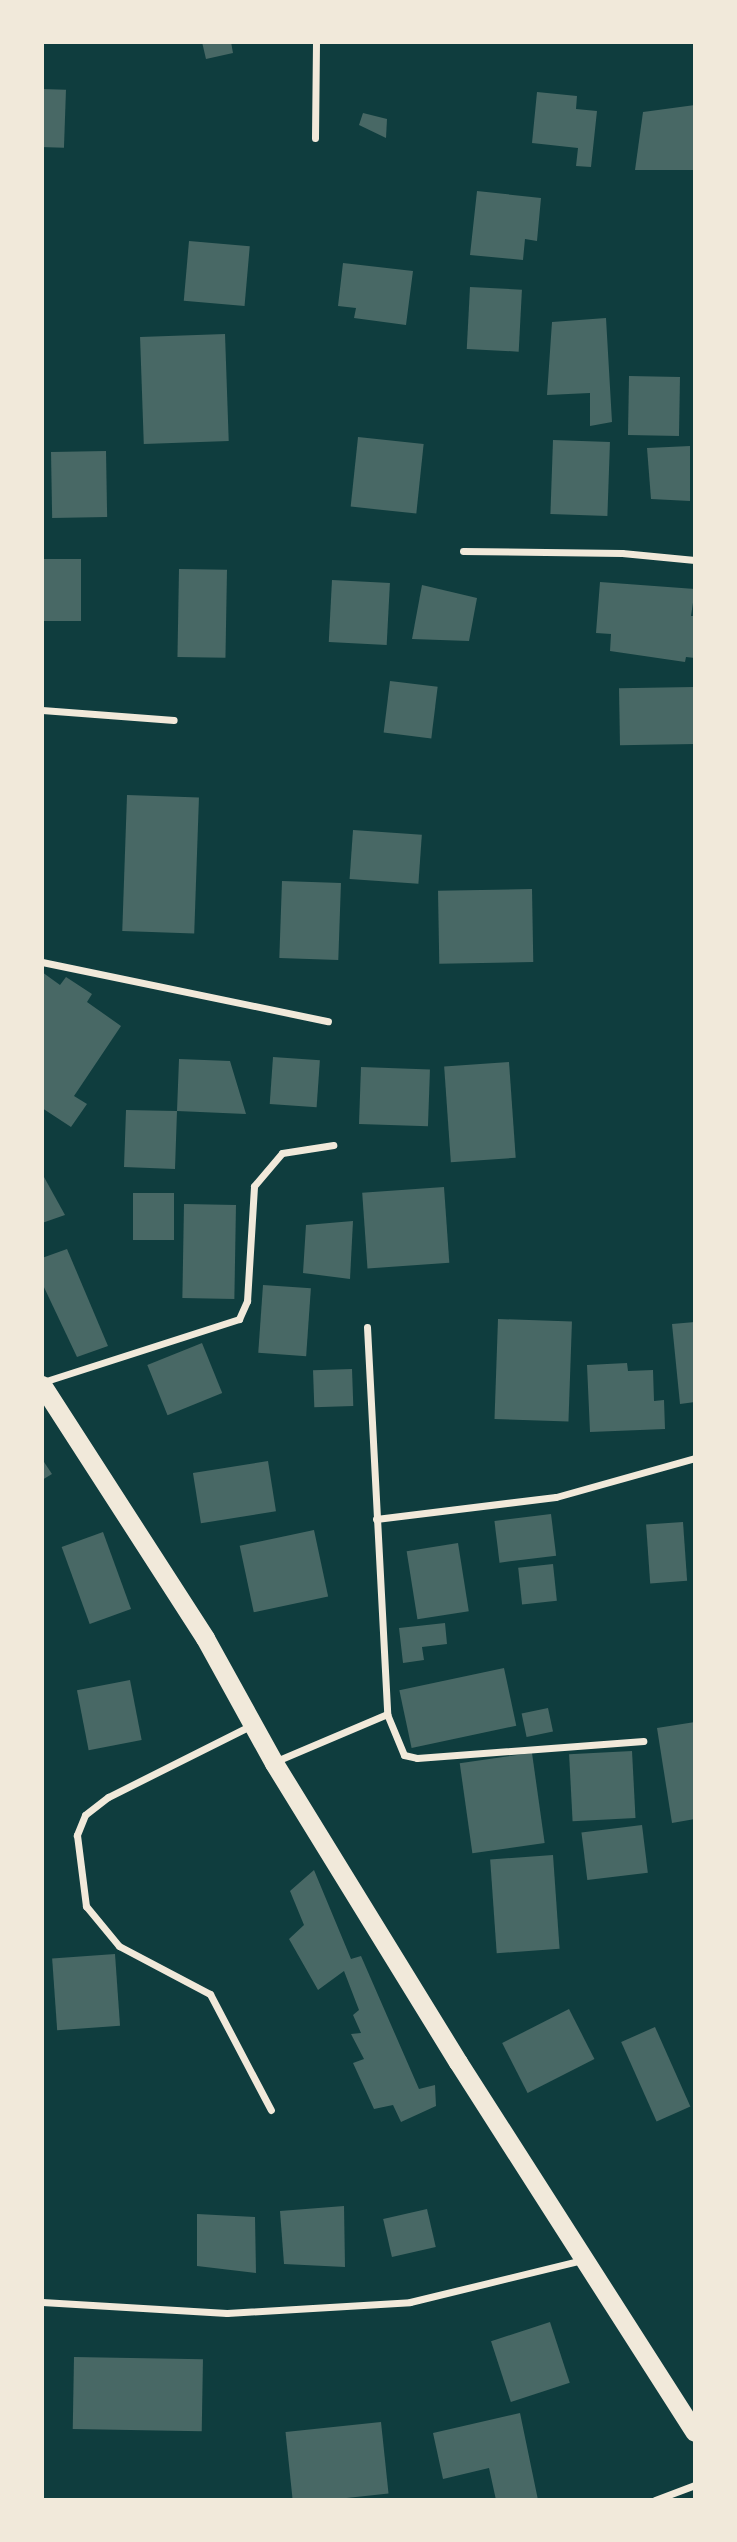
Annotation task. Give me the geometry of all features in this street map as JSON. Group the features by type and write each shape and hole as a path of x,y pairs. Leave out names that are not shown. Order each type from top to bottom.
{"highway":[{"path":"42,1384 205,1638 274,1763 582,2260 695,2432"}],"street":[{"path":"315,138 316,42"},
{"path":"463,551 622,553 695,560"},
{"path":"42,710 174,720"},
{"path":"42,962 328,1021"},
{"path":"42,1384 239,1319 247,1301 254,1186 282,1153 333,1144"},
{"path":"367,1327 387,1714 404,1755 417,1758 643,1741"},
{"path":"376,1519 556,1497 695,1458"},
{"path":"274,1763 387,1714"},
{"path":"252,1726 108,1797 85,1815 76,1835 86,1906 120,1946 210,1993 271,2110"},
{"path":"42,2302 227,2313 410,2302 582,2260"},
{"path":"655,2500 695,2485"}],"building":[{"path":"202,42 231,42 233,53 206,59"},
{"path":"42,89 66,90 64,148 42,147"},
{"path":"537,92 577,96 576,109 597,111 591,167 576,166 578,148 532,143"},
{"path":"695,105 695,170 635,170 643,112"},
{"path":"363,113 387,119 386,138 359,125"},
{"path":"477,191 541,198 537,241 525,239 523,260 470,255"},
{"path":"189,241 250,246 245,306 184,301"},
{"path":"343,263 413,271 406,325 354,318 356,308 338,306"},
{"path":"470,287 522,290 519,352 467,349"},
{"path":"606,318 612,422 590,426 590,393 547,395 552,322"},
{"path":"225,334 229,441 144,444 140,337"},
{"path":"629,376 680,377 679,436 628,435"},
{"path":"358,437 424,444 416,514 351,507"},
{"path":"553,440 610,442 607,516 550,514"},
{"path":"690,446 690,501 651,499 647,448"},
{"path":"106,451 107,517 52,518 51,452"},
{"path":"42,559 81,559 81,621 42,621"},
{"path":"179,569 227,570 225,658 177,657"},
{"path":"332,580 390,583 387,645 329,642"},
{"path":"600,582 695,589 691,616 695,616 695,658 686,657 685,662 610,651 611,634 596,633"},
{"path":"422,585 477,598 469,641 412,639"},
{"path":"390,681 438,687 431,738 384,733"},
{"path":"694,687 695,744 620,745 619,688"},
{"path":"127,795 199,798 194,933 122,931"},
{"path":"353,830 422,835 418,884 350,879"},
{"path":"282,881 341,883 338,960 279,958"},
{"path":"532,889 533,962 439,964 438,891"},
{"path":"42,972 60,985 66,977 92,994 87,1002 121,1026 74,1096 87,1104 71,1127 42,1108"},
{"path":"273,1057 320,1060 317,1107 270,1104"},
{"path":"179,1059 230,1061 246,1114 177,1111"},
{"path":"509,1062 516,1158 451,1162 444,1067"},
{"path":"361,1067 430,1069 428,1126 359,1124"},
{"path":"126,1110 177,1111 175,1169 124,1167"},
{"path":"44,1177 65,1215 42,1223 42,1178"},
{"path":"444,1187 449,1263 368,1269 362,1193"},
{"path":"133,1193 174,1193 174,1240 133,1240"},
{"path":"184,1204 236,1205 234,1299 182,1298"},
{"path":"353,1221 350,1279 303,1273 306,1225"},
{"path":"67,1249 108,1346 77,1357 42,1283 42,1258"},
{"path":"263,1285 311,1288 306,1356 258,1353"},
{"path":"498,1319 572,1322 568,1422 495,1419"},
{"path":"695,1322 695,1402 680,1404 672,1324"},
{"path":"202,1343 222,1393 168,1415 147,1365"},
{"path":"627,1363 628,1371 653,1370 654,1401 664,1400 665,1429 590,1432 587,1365"},
{"path":"352,1369 353,1406 314,1407 313,1370"},
{"path":"42,1459 52,1474 42,1480"},
{"path":"268,1461 276,1511 201,1523 193,1473"},
{"path":"551,1514 556,1556 500,1563 494,1521"},
{"path":"683,1522 687,1581 650,1583 646,1525"},
{"path":"314,1530 328,1597 254,1612 240,1546"},
{"path":"103,1532 131,1609 90,1624 62,1547"},
{"path":"458,1543 469,1611 417,1619 407,1551"},
{"path":"553,1564 557,1601 522,1604 518,1568"},
{"path":"445,1623 447,1644 422,1647 424,1660 403,1663 399,1628"},
{"path":"504,1668 516,1726 412,1748 399,1690"},
{"path":"130,1680 142,1740 89,1750 77,1690"},
{"path":"548,1708 553,1731 527,1737 522,1714"},
{"path":"695,1722 695,1819 672,1823 657,1728"},
{"path":"632,1751 636,1818 573,1821 569,1754"},
{"path":"532,1753 545,1843 472,1853 460,1763"},
{"path":"642,1825 648,1873 587,1880 581,1832"},
{"path":"553,1855 560,1949 497,1953 490,1859"},
{"path":"314,1870 351,1959 361,1956 419,2089 435,2085 436,2106 401,2122 393,2105 374,2109 353,2063 364,2059 351,2034 361,2033 353,2015 359,2010 344,1971 318,1990 289,1939 304,1925 290,1891"},
{"path":"115,1954 120,2026 57,2030 52,1958"},
{"path":"569,2009 594,2059 528,2093 502,2043"},
{"path":"655,2027 690,2106 657,2122 621,2042"},
{"path":"344,2206 345,2267 284,2264 280,2211"},
{"path":"427,2209 436,2247 392,2257 383,2219"},
{"path":"197,2214 255,2217 256,2273 197,2266"},
{"path":"550,2322 570,2383 511,2402 491,2341"},
{"path":"74,2357 203,2359 202,2431 73,2429"},
{"path":"520,2413 538,2500 496,2500 489,2468 443,2479 433,2433"},
{"path":"381,2422 389,2494 328,2500 293,2500 286,2432"}]}
